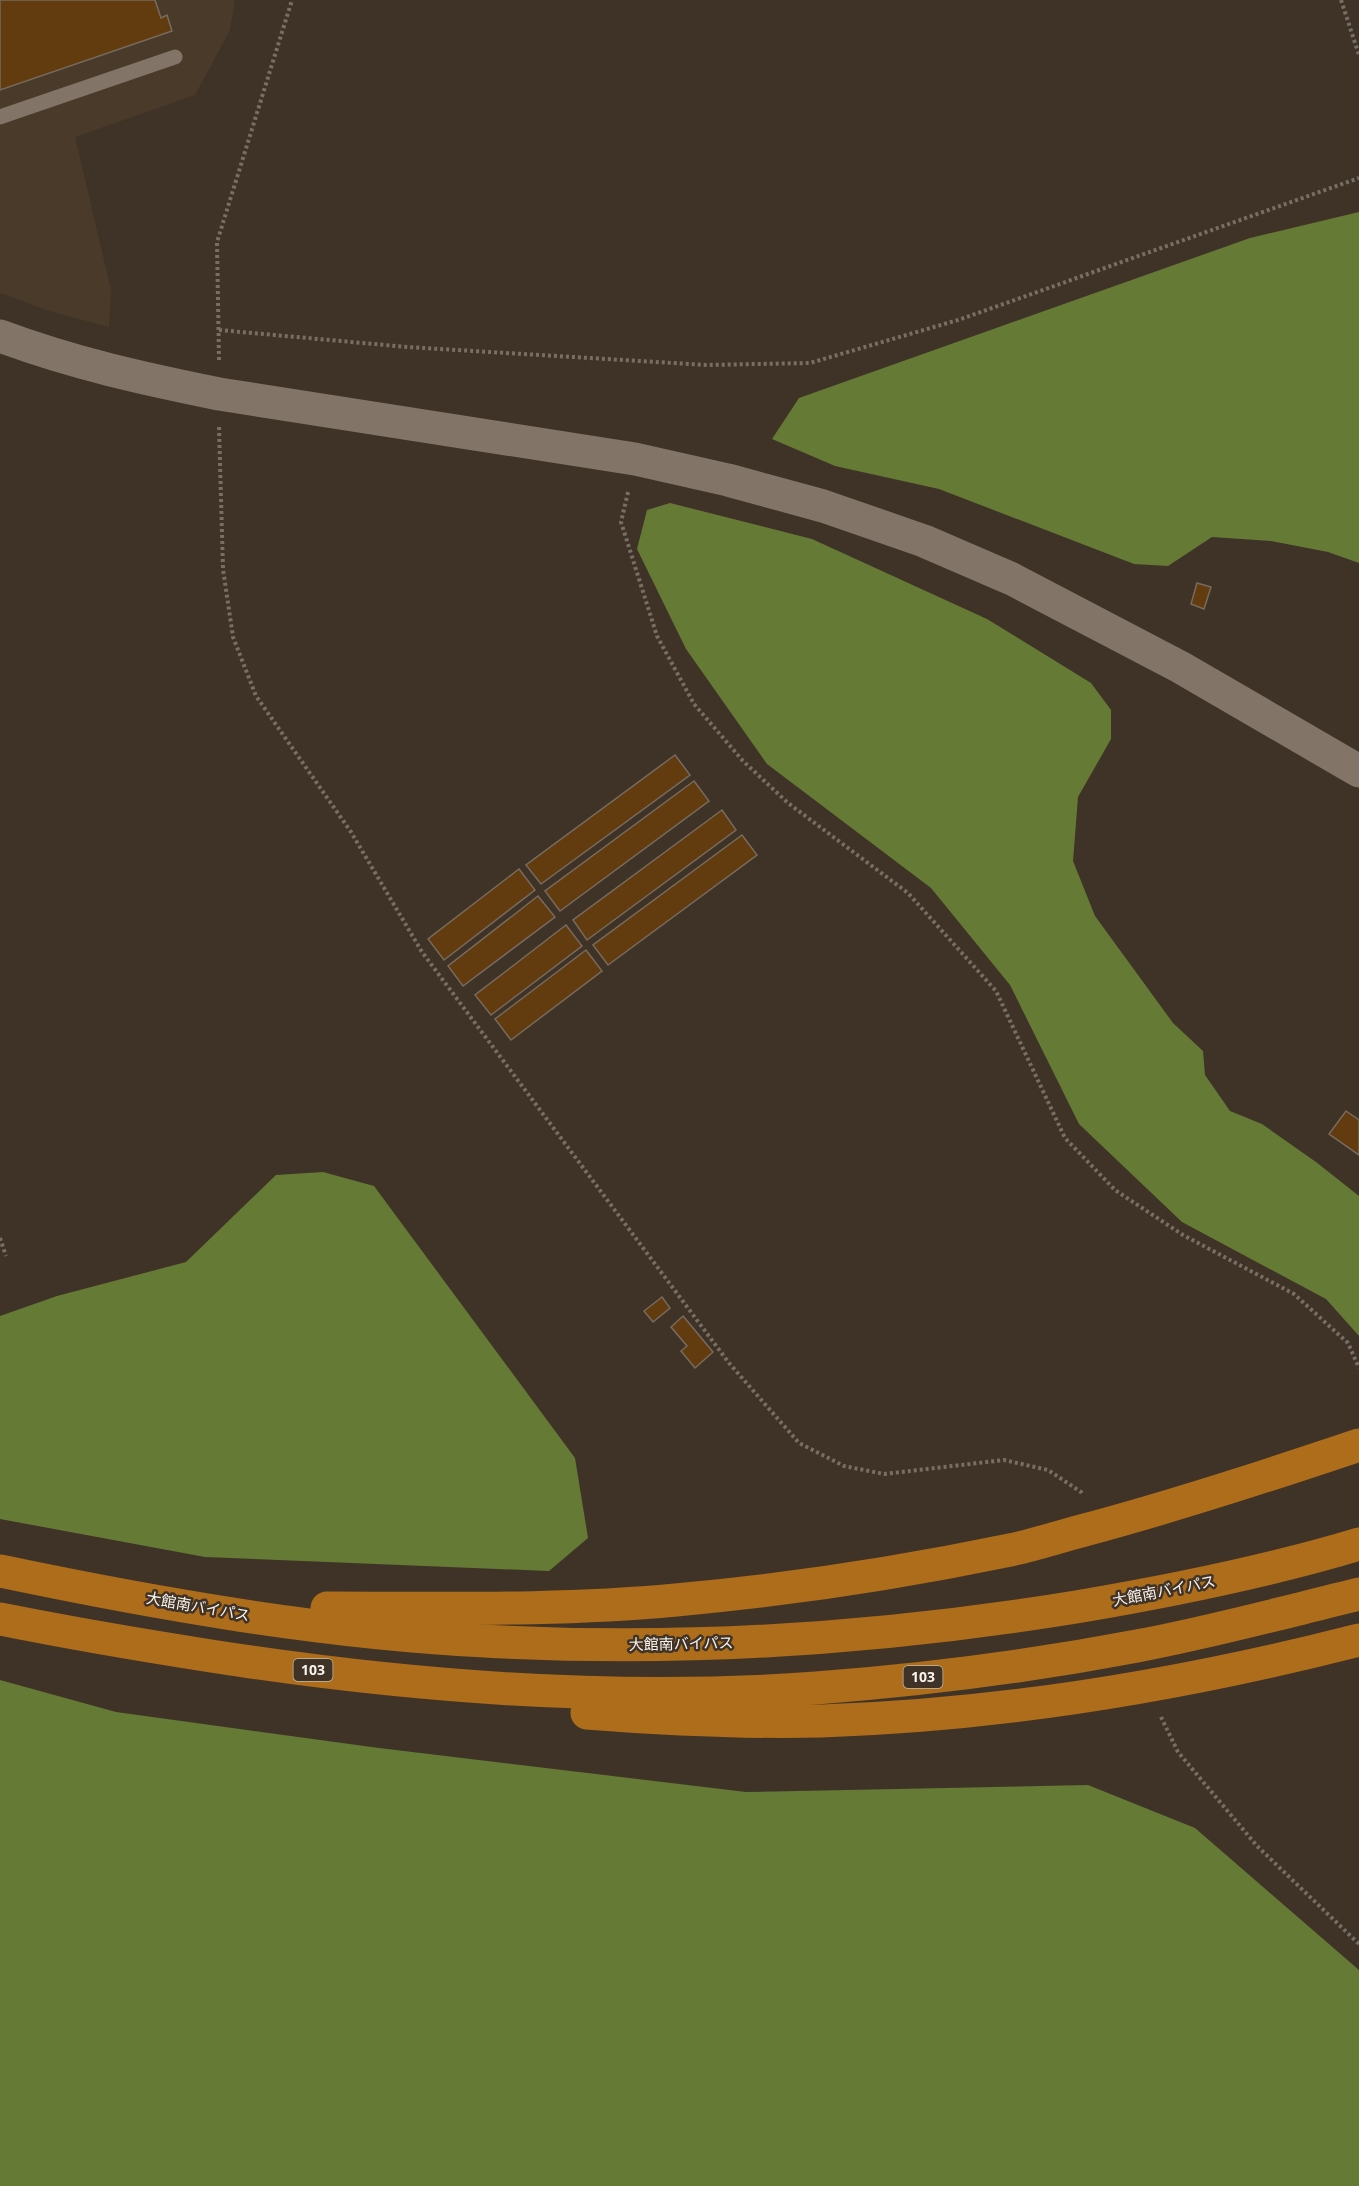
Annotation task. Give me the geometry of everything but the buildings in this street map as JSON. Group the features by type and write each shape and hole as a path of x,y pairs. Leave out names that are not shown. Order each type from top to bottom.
{"highway":[{"path":"154,1600 265,1608 483,1607 673,1601 783,1589 903,1571 1013,1549 1123,1520 1359,1445"},
{"name":"大館南バイパス","path":"0,1571 266,1619 483,1641 698,1645 801,1640 907,1631 1022,1616 1238,1576 1359,1544"},
{"name":"103","path":"479,1696 598,1692 707,1693 815,1688 917,1678 1022,1665 1137,1646 1248,1622 1359,1594"},
{"path":"0,1618 147,1646 254,1673 362,1691 479,1696 704,1720 821,1721 938,1714 1060,1701 1286,1659 1359,1640"}],"street":[{"path":"0,336 45,353 96,367 219,394 635,459 728,480 823,506 924,541 1012,579 1180,667 1359,771"}],"lane":[{"path":"0,117 175,57"}],"path":[{"path":"292,0 217,242 219,330 407,347 706,365 810,363 958,320 1359,178"},
{"path":"1341,0 1359,55"},
{"path":"219,394 223,569 233,638 256,696 351,832 422,952 729,1363 799,1443 844,1466 884,1474 1004,1460 1048,1470 1082,1492 1086,1502"},
{"path":"635,459 621,522 657,636 694,704 743,761 788,803 908,893 996,991 1065,1138 1115,1190 1183,1235 1294,1293 1348,1343 1359,1368"},
{"path":"0,1238 6,1256"},
{"path":"1159,1710 1162,1722 1178,1752 1257,1846 1359,1944"}],"shaded area":[{"path":"0,0 235,0 230,30 195,95 75,137 111,290 109,327 49,311 0,293"}],"green space":[{"path":"1359,212 1359,563 1328,552 1271,541 1212,537 1168,566 1134,564 939,489 835,466 772,439 799,398 1250,238"},
{"path":"670,503 812,539 987,619 1091,683 1111,710 1111,739 1078,797 1073,861 1095,916 1173,1023 1203,1051 1205,1075 1230,1111 1262,1124 1359,1196 1359,1336 1326,1299 1182,1222 1079,1124 1010,985 931,888 767,764 686,649 637,549 647,510"},
{"path":"323,1172 374,1186 575,1458 588,1538 549,1571 205,1557 0,1519 0,1316 57,1296 186,1262 276,1175"},
{"path":"0,1680 116,1712 379,1748 746,1792 1088,1785 1195,1828 1359,1970 1359,2186 0,2186"}]}
